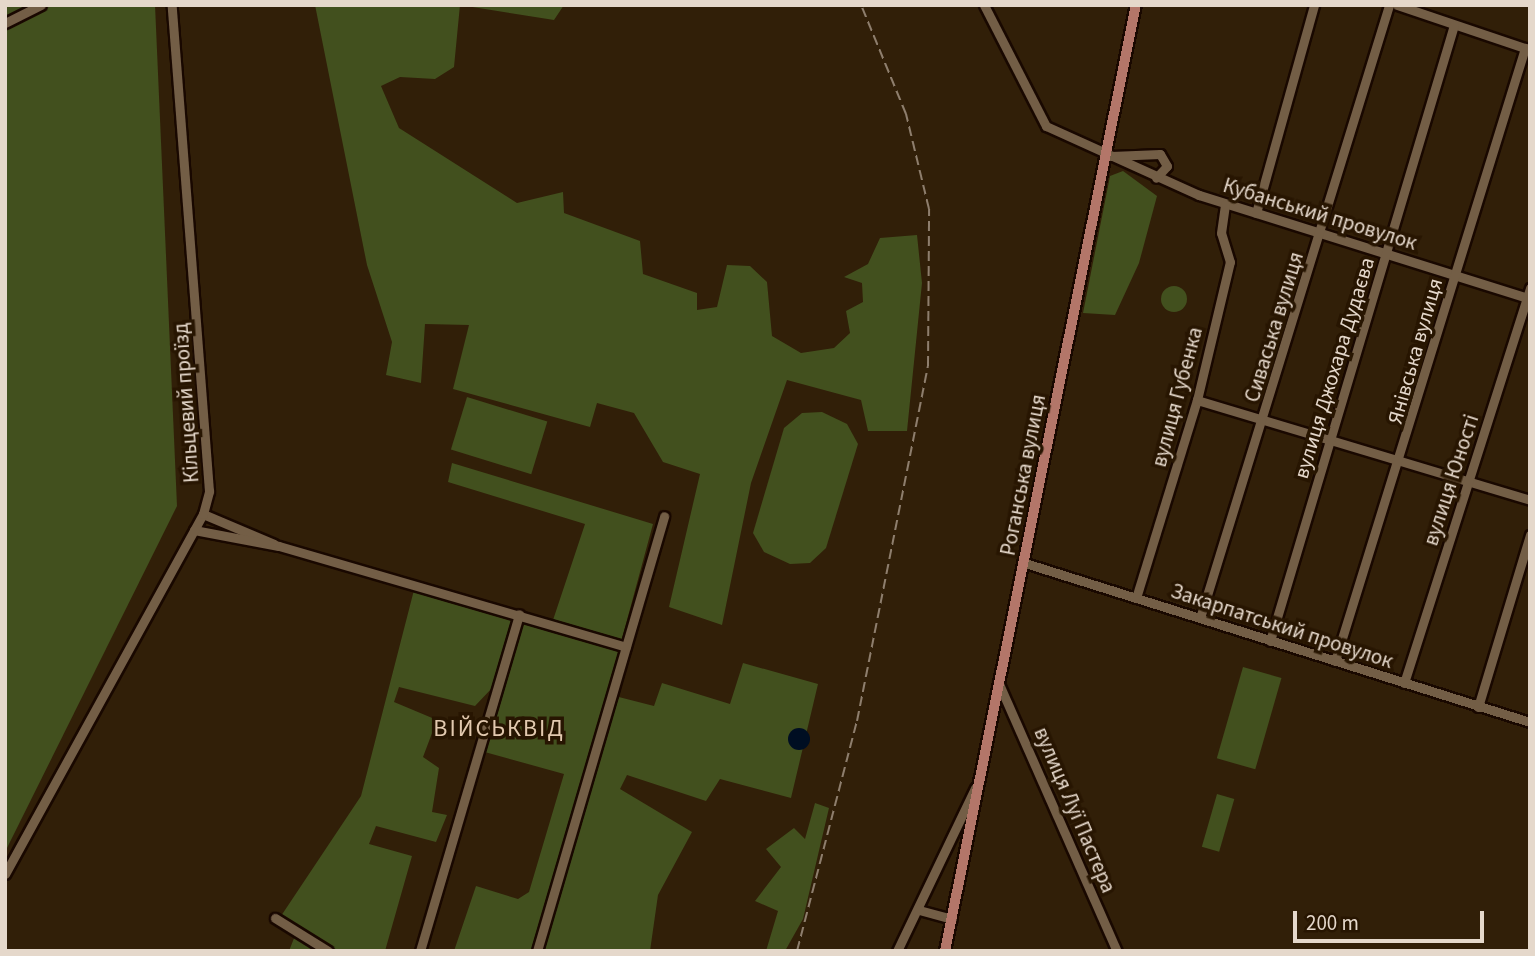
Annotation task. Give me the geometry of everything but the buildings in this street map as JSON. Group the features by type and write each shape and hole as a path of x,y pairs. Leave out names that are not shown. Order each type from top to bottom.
{"main road":[{"name":"Роганська вулиця","path":"945,951 1136,5"}],"street":[{"path":"5,23 41,5"},
{"name":"Кільцевий проїзд","path":"5,874 203,514 209,491 208,428 172,5"},
{"name":"Кубанський провулок","path":"984,5 1041,122 1106,156 1224,204 1529,295"},
{"path":"1256,213 1314,5"},
{"name":"Сиваська вулиця","path":"1200,618 1264,420 1389,5"},
{"path":"1397,5 1527,49"},
{"name":"вулиця Джохара Дудаєва","path":"1270,641 1454,25"},
{"name":"Янівська вулиця","path":"1335,661 1402,459 1456,272 1527,49"},
{"path":"1106,156 1160,154 1167,166 1156,178"},
{"name":"вулиця Губенка","path":"1136,598 1197,400 1230,262 1221,233 1224,204"},
{"name":"вулиця Юності","path":"1405,683 1529,295"},
{"path":"1197,400 1331,441 1402,459 1530,500"},
{"path":"203,514 279,546"},
{"path":"537,951 664,516"},
{"path":"194,530 279,546 626,647"},
{"path":"1478,707 1530,536"},
{"name":"Закарпатський провулок","path":"1025,563 1530,722"},
{"path":"420,951 519,614"},
{"name":"вулиця Луї Пастера","path":"999,684 1117,951"},
{"path":"897,951 978,783"},
{"path":"919,910 952,919"},
{"path":"275,918 328,951"}],"green space":[{"path":"5,5 155,5 177,506 5,852"},
{"path":"315,5 460,5 454,67 435,79 400,77 381,86 399,128 517,203 563,192 564,213 640,241 643,274 697,293 697,310 717,307 727,265 750,266 767,282 772,336 801,353 834,348 850,333 846,311 863,302 862,283 844,277 868,264 880,238 917,235 922,283 907,431 868,431 861,400 787,380 751,483 722,625 669,607 700,474 663,462 634,413 597,403 590,427 453,389 469,325 425,324 421,383 386,375 392,342 367,265"},
{"path":"460,5 564,5 554,20"},
{"path":"1123,171 1157,196 1139,263 1115,315 1083,313 1110,176"},
{"path":"1174,286 1183,290 1187,299 1183,308 1174,312 1165,308 1161,299 1165,290"},
{"path":"467,397 547,422 531,474 451,450"},
{"path":"822,412 847,424 858,444 826,548 810,563 790,564 764,552 753,533 784,428 802,413"},
{"path":"452,463 653,524 607,694 654,706 662,683 730,704 743,663 818,684 791,798 720,779 706,801 627,775 620,789 692,832 658,895 650,951 454,951 476,886 518,899 529,892 564,774 481,751 519,618 551,626 585,524 448,482"},
{"path":"414,590 514,615 493,687 475,706 399,687 394,702 437,720 423,757 439,768 432,812 447,815 436,842 376,826 369,844 412,856 385,951 289,951 298,928 281,916 361,796"},
{"path":"1243,667 1281,678 1255,769 1217,758"},
{"path":"1217,794 1234,799 1219,852 1202,847"},
{"path":"815,803 829,808 803,919 785,951 766,951 778,911 755,901 781,867 766,849 794,828 805,839"}],"water":[{"path":"799,728 807,731 810,739 807,747 799,750 791,747 788,739 791,731"}],"railway":[{"path":"797,951 857,721 928,366 929,209 906,114 861,5"}],"district":[{"name":"ВІЙСЬКВІД","path":"499,729"}]}
